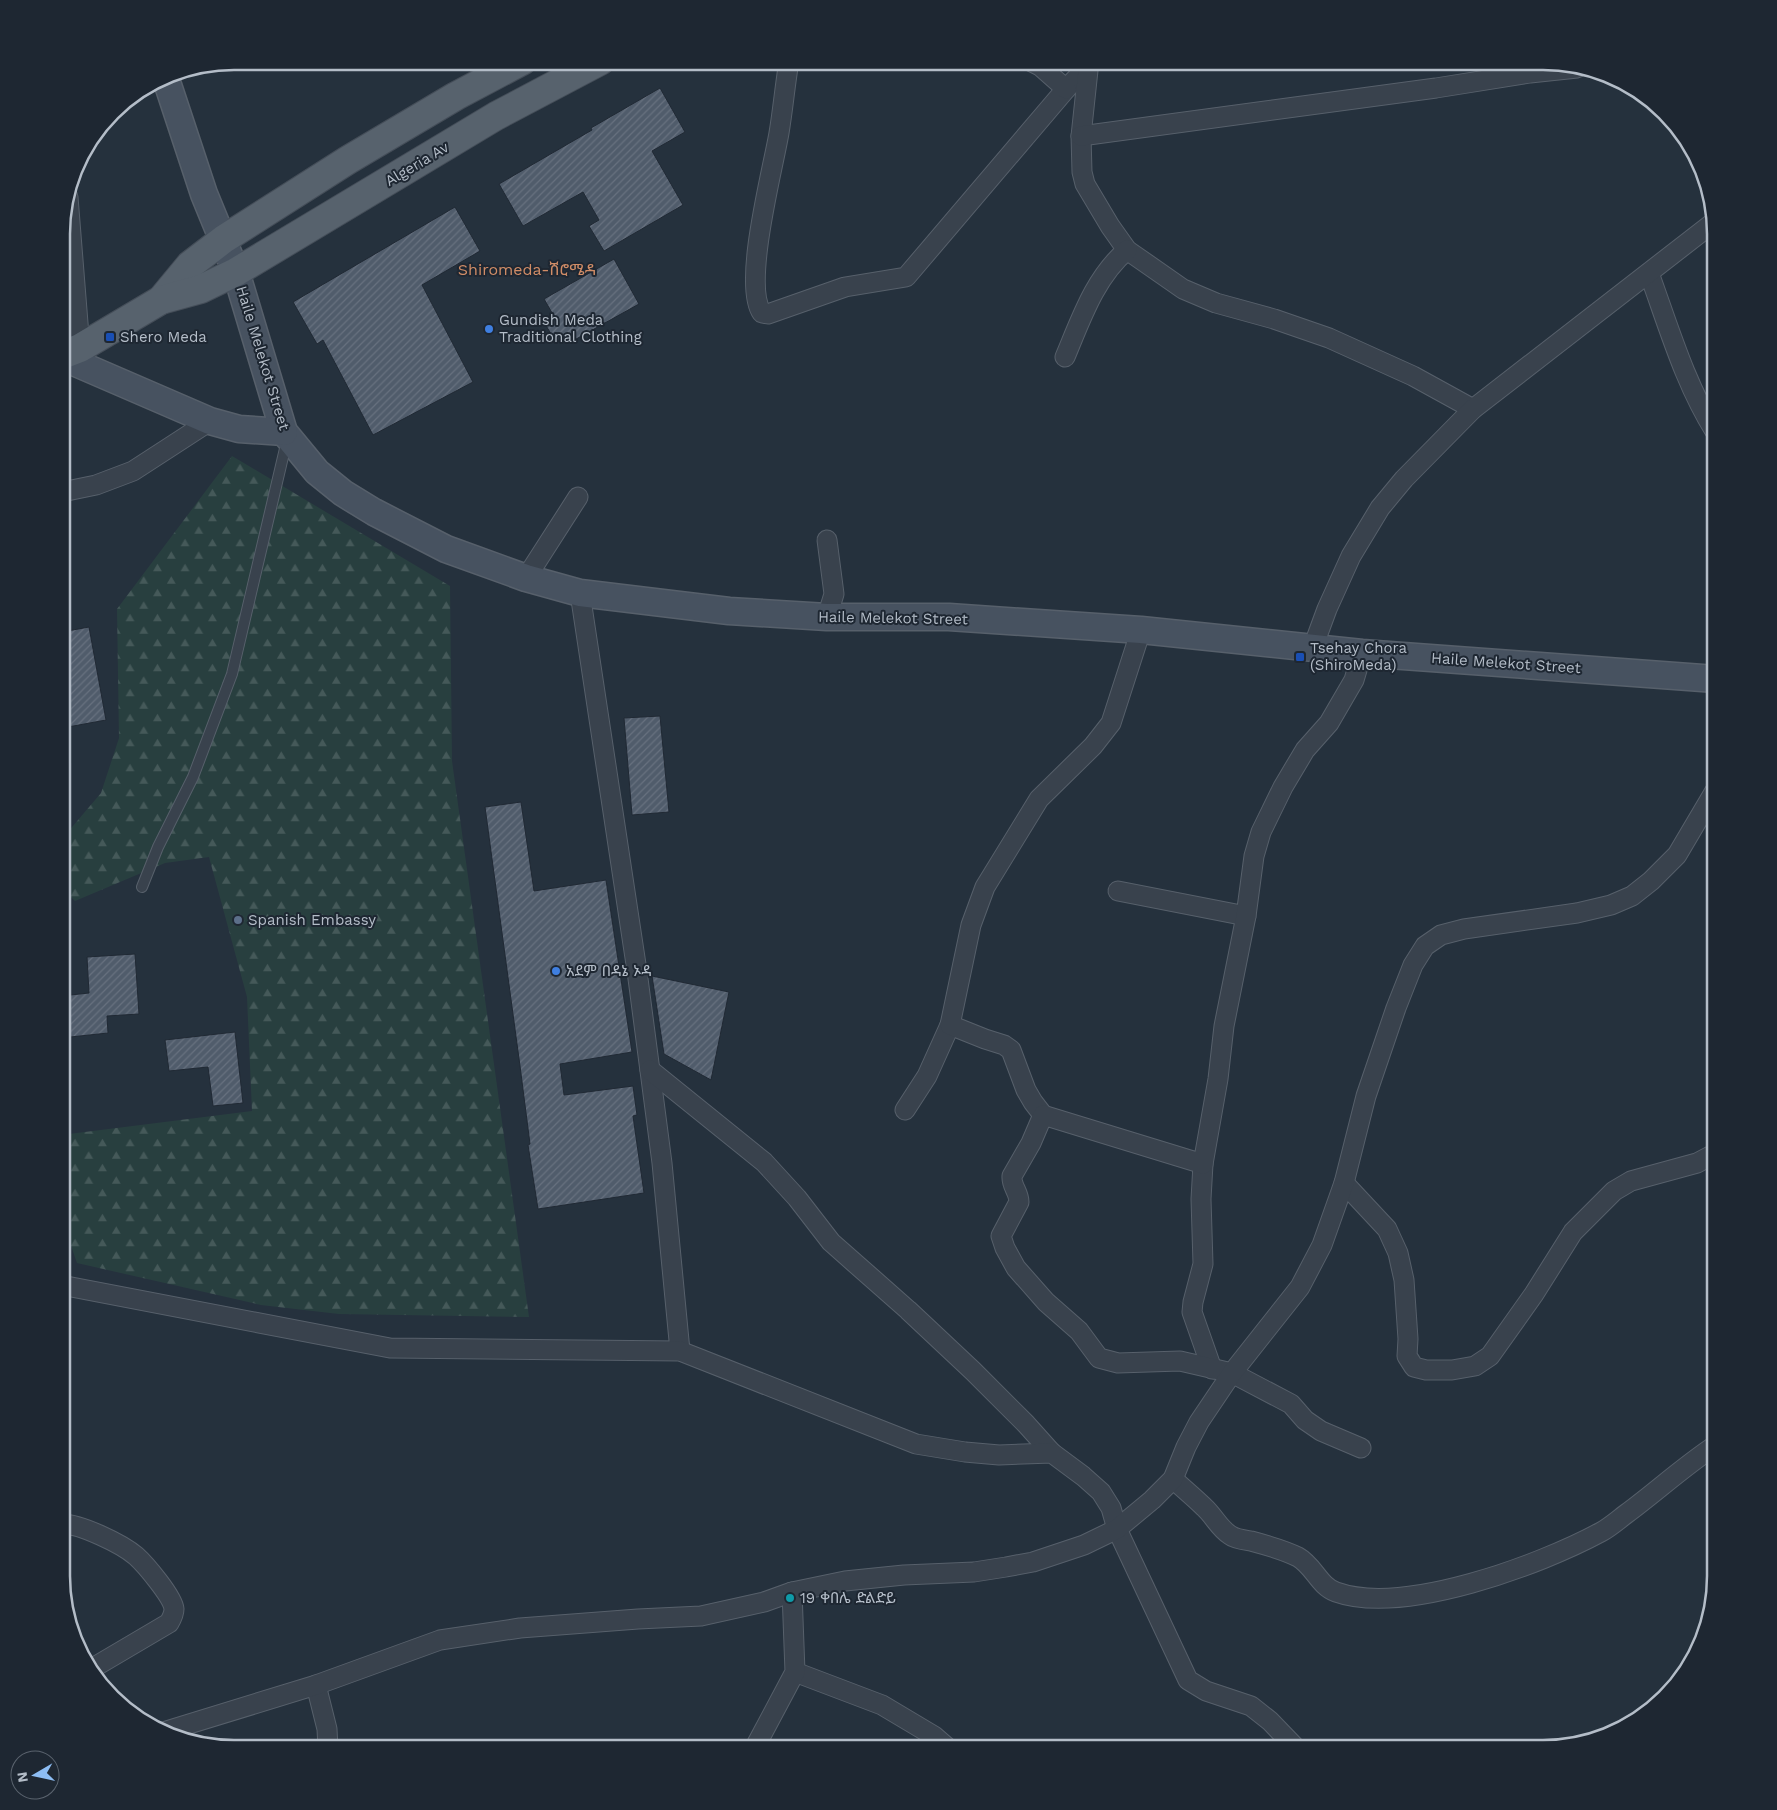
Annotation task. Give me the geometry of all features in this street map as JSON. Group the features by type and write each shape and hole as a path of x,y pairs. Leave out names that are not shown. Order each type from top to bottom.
{"main road":[{"path":"70,352 161,300 190,265 224,239 348,160 456,96 505,70"},
{"name":"Algeria Av","path":"161,300 201,289 236,272 496,116 583,70"},
{"name":"Haile Melekot Street","path":"168,84 204,194 236,272 286,434 317,472 343,493 374,512 446,548 526,578 580,593 728,612 826,618 949,617 1142,630 1362,653 1707,678"},
{"path":"70,354 210,421 239,429 286,434"}],"street":[{"path":"788,70 779,133 756,264 755,296 759,309 762,313 768,314 844,287 906,277 1083,70"},
{"path":"1045,70 1066,89"},
{"path":"1088,70 1081,136 1082,172 1085,184 1127,250 1183,289 1216,302 1329,338 1413,376 1473,409"},
{"path":"1081,136 1556,70"},
{"path":"1313,648 1327,609 1351,556 1380,508 1404,479 1473,409 1707,227"},
{"path":"1065,357 1084,312 1106,271 1127,250"},
{"path":"1649,273 1684,372 1707,419"},
{"path":"70,490 96,485 133,472 210,421"},
{"path":"526,578 578,497"},
{"path":"826,618 834,594 827,540"},
{"path":"580,593 638,971 662,1163 680,1351"},
{"path":"905,1110 927,1076 950,1025 972,924 985,887 1039,799 1094,746 1111,722 1142,630"},
{"path":"1212,1369 1192,1312 1203,1264 1201,1199 1204,1164 1218,1079 1224,1026 1246,916 1254,856 1262,832 1283,787 1305,750 1328,722 1354,680 1362,653"},
{"path":"175,1728 316,1685 440,1640 520,1628 638,1618 701,1616 764,1602 792,1592 845,1581 904,1575 974,1572 1006,1567 1033,1562 1084,1545 1117,1529 1152,1500 1173,1479 1199,1422 1232,1373 1300,1287 1322,1245 1344,1183 1366,1096 1413,965 1425,946 1441,935 1464,929 1577,913 1611,905 1632,896 1651,881 1677,855 1707,804"},
{"path":"1118,891 1246,916"},
{"path":"950,1025 1004,1045 1011,1050 1026,1090 1043,1115 1204,1164"},
{"path":"650,1070 764,1162 797,1198 831,1242 973,1371 1052,1453 1101,1492 1111,1508 1117,1529 1188,1680 1206,1690 1251,1706 1270,1720 1289,1740"},
{"path":"1043,1115 1031,1143 1012,1176 1011,1182 1019,1197 1019,1202 1001,1236 1016,1268 1046,1302 1078,1331 1099,1358 1118,1363 1180,1361 1232,1373 1291,1404 1305,1420 1321,1431 1362,1448"},
{"path":"1344,1183 1387,1229 1398,1253 1404,1280 1408,1339 1407,1356 1414,1367 1426,1370 1452,1370 1475,1366 1490,1356 1534,1294 1573,1232 1614,1191 1631,1181 1697,1163 1707,1158"},
{"path":"70,1287 390,1348 680,1351 916,1444 998,1455 1052,1453"},
{"path":"1173,1479 1206,1509 1216,1524 1231,1536 1297,1557 1307,1563 1323,1584 1336,1592 1359,1597 1394,1599 1460,1586 1532,1564 1602,1531 1656,1492 1691,1462 1707,1451"},
{"path":"70,1525 78,1525 123,1547 136,1556 166,1591 174,1607 174,1616 169,1623 97,1665"},
{"path":"759,1740 795,1672 792,1592"},
{"path":"795,1672 882,1705 939,1740"},
{"path":"316,1685 327,1730 328,1740"}],"lane":[{"path":"142,887 158,847 193,777 232,674 260,557 286,434"}],"green space":[{"path":"232,456 450,586 452,761 529,1317 339,1314 261,1305 77,1263 70,1243 70,1134 252,1111 247,997 209,857 165,863 75,901 70,896 70,829 101,793 119,738 117,609"}],"building":[{"path":"660,88 685,132 652,151 683,205 604,251 589,226 599,220 583,192 523,226 499,184"},
{"path":"455,207 480,251 422,285 473,382 373,435 323,340 317,344 293,302"},
{"path":"614,259 639,304 569,343 565,336 556,342 545,324 555,318 544,299"},
{"path":"89,627 106,720 70,727 70,631"},
{"path":"660,716 669,812 632,815 624,718"},
{"path":"521,802 534,891 606,880 632,1052 560,1064 564,1095 633,1086 637,1115 633,1116 644,1193 538,1209 528,1145 530,1144 485,807"},
{"path":"135,954 139,1014 107,1016 108,1033 70,1037 70,995 89,993 87,957"},
{"path":"652,976 729,992 711,1080 664,1054"},
{"path":"235,1032 243,1103 213,1106 208,1067 169,1071 165,1040"}],"place":[{"name":"Gundish Meda Traditional Clothing","path":"489,329"},
{"name":"Shero Meda","path":"110,337"},
{"name":"Tsehay Chora (ShiroMeda)","path":"1300,657"},
{"name":"Spanish Embassy","path":"238,920"},
{"name":"አደም በዳኔ ኦዳ","path":"556,971"},
{"name":"19 ቀበሌ ድልድይ","path":"790,1598"}],"district":[{"name":"Shiromeda-ሽሮሜዳ","path":"527,269"}]}
